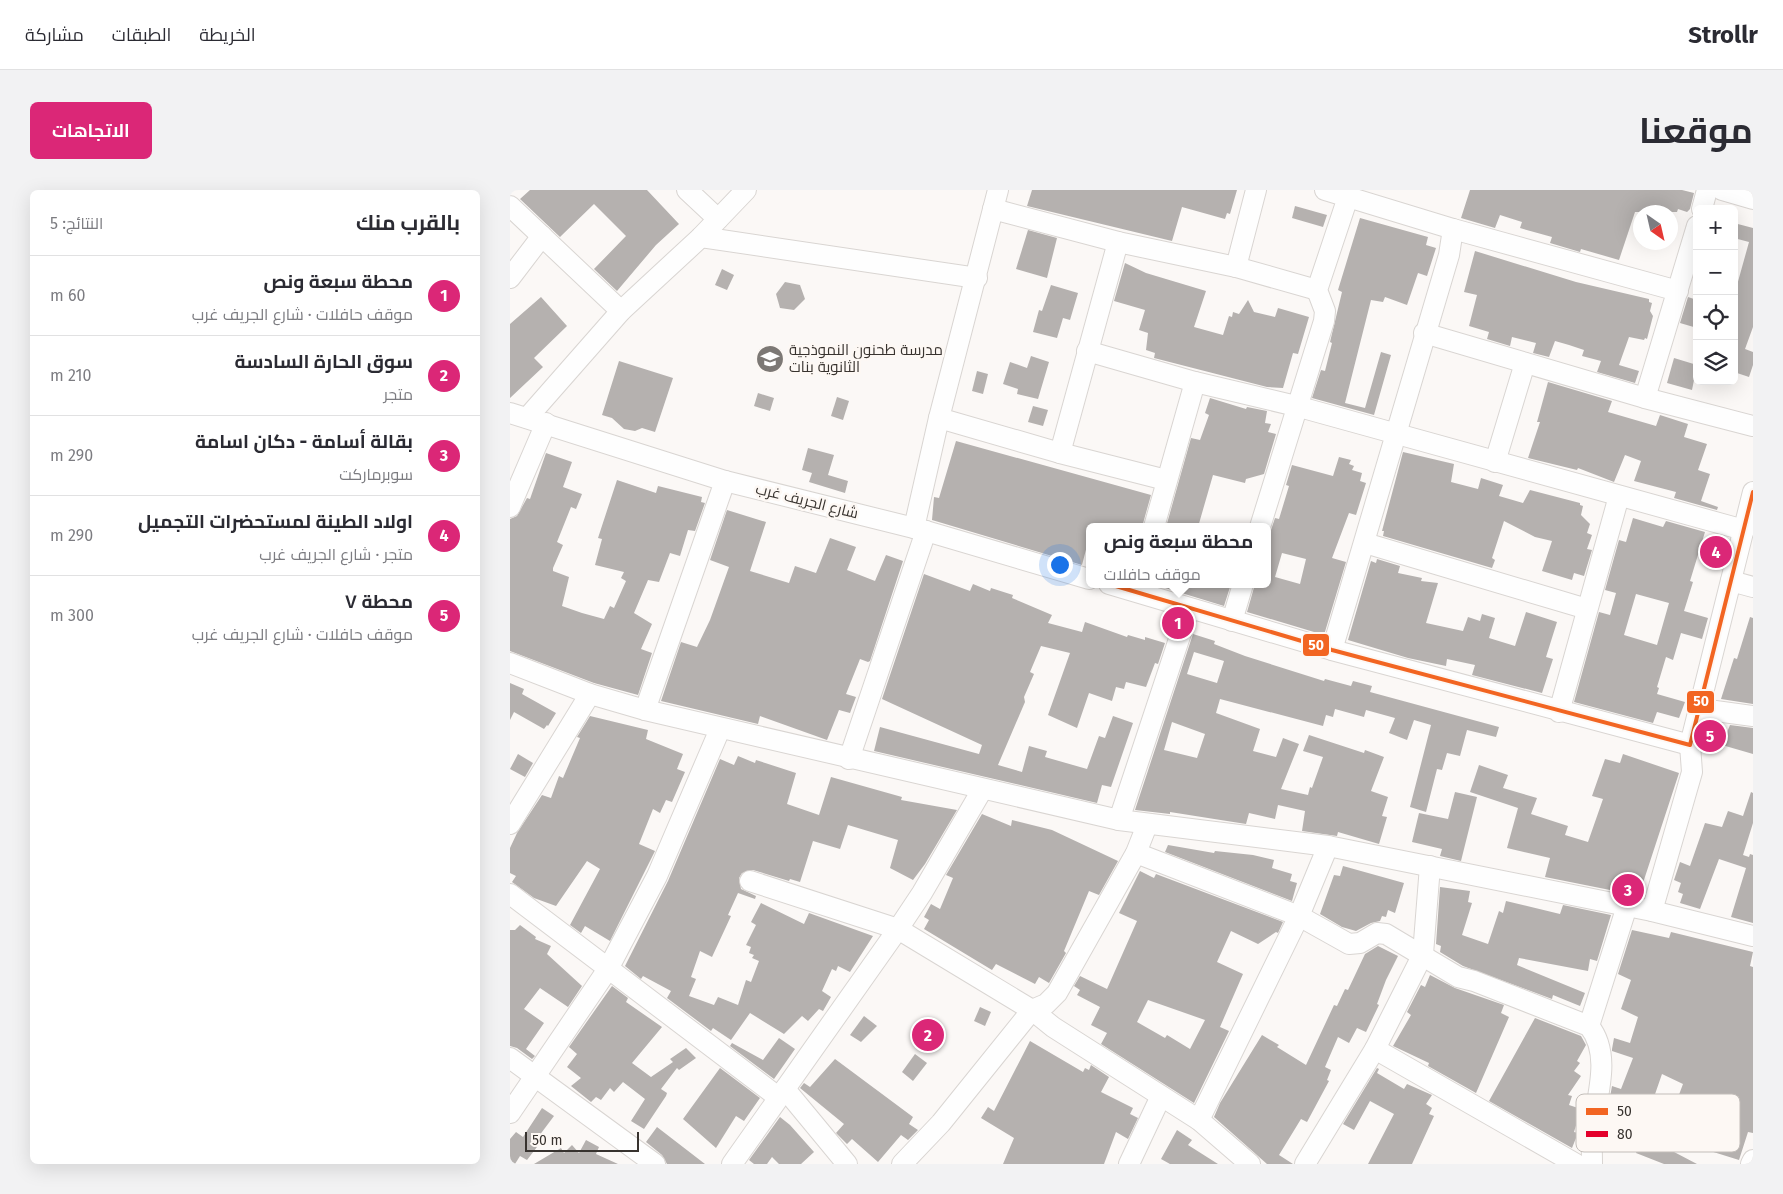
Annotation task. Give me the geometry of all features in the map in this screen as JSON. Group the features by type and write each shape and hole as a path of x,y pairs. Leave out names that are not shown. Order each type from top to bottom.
{"street":[{"path":"688,190 718,219"},
{"path":"510,507 527,418 620,312 701,237 746,190"},
{"path":"1236,267 1256,190"},
{"path":"1325,190 1453,229 1678,291"},
{"path":"1703,205 1707,190"},
{"path":"1722,190 1753,199"},
{"path":"1261,523 1324,321 1325,311 1318,290 1348,197"},
{"path":"849,759 920,529 939,418 996,200 1118,242 1236,267 1318,290"},
{"path":"510,206 620,312"},
{"path":"1332,650 1385,476 1394,434 1449,255 1453,229"},
{"path":"510,278 542,236"},
{"path":"701,237 976,278"},
{"path":"1645,398 1693,240"},
{"path":"1060,453 1118,242"},
{"path":"1424,333 1645,398 1753,426"},
{"path":"1087,351 1195,382 1296,406 1744,530"},
{"path":"1495,462 1525,363"},
{"path":"1155,523 1195,382"},
{"name":"شارع الجريف غرب","path":"527,418 725,480 920,529 1086,577"},
{"path":"939,418 1060,453 1166,480"},
{"path":"645,710 725,480"},
{"path":"1652,911 1692,772 1690,745 1753,492"},
{"path":"1559,712 1619,496"},
{"path":"1364,543 1587,609"},
{"path":"1731,581 1753,587"},
{"path":"1137,588 1189,609 1332,650 1559,712 1690,745"},
{"path":"1232,621 1242,588"},
{"path":"1119,820 1189,609"},
{"path":"510,663 590,694 645,710 982,790 1147,825 1328,846 1652,911 1753,936"},
{"path":"510,824 590,694"},
{"path":"1700,709 1753,716"},
{"path":"510,1113 608,969 657,876 720,729"},
{"path":"732,1164 898,929 922,893 982,790"},
{"path":"902,1164 941,1123 1032,1010 1046,1004 1057,993 1136,853 1147,825"},
{"path":"1199,1120 1299,916 1328,846"},
{"path":"1136,853 1299,916 1349,944 1360,943 1377,933 1386,934 1423,954 1458,978 1474,981 1589,1026 1598,1037 1600,1048 1599,1094"},
{"path":"1306,1164 1376,1050 1423,954 1430,866"},
{"path":"750,881 898,929 1032,1010 1054,1027 1199,1120 1250,1164"},
{"path":"510,894 608,969 781,1093 846,1164"},
{"path":"1589,1026 1627,906"},
{"path":"1376,1050 1576,1164"},
{"path":"510,1058 655,1164"},
{"path":"1129,1164 1161,1096"},
{"path":"1751,1164 1753,1160"}],"building":[{"path":"530,190 647,190 679,224 656,245 617,291 594,269 626,236 594,204 560,237 520,199"},
{"path":"1032,190 1237,190 1230,214 1227,213 1225,219 1182,207 1172,241 1027,206"},
{"path":"1470,190 1682,190 1694,193 1690,209 1687,212 1678,209 1678,205 1633,205 1633,218 1619,260 1581,249 1580,252 1550,243 1552,237 1520,228 1522,222 1500,215 1495,228 1461,218"},
{"path":"1295,206 1327,215 1323,227 1292,218"},
{"path":"1360,218 1428,237 1426,245 1436,248 1427,276 1418,273 1407,305 1385,297 1383,302 1371,300 1345,403 1365,408 1381,352 1391,355 1374,415 1312,398 1321,370 1325,371 1342,292 1338,290"},
{"path":"1738,224 1753,228 1753,327 1745,349 1753,352 1753,365 1749,377 1738,373 1738,282 1749,242 1738,239"},
{"path":"1028,230 1057,238 1047,278 1016,269"},
{"path":"1475,251 1576,282 1649,299 1649,302 1652,303 1650,311 1653,316 1647,339 1629,337 1619,365 1639,371 1635,383 1597,372 1601,361 1582,356 1584,350 1555,341 1549,357 1533,353 1536,343 1512,337 1510,346 1487,339 1489,332 1469,326 1477,295 1464,292"},
{"path":"1125,263 1146,273 1206,291 1194,327 1223,335 1229,316 1232,317 1233,312 1239,314 1248,300 1254,312 1275,317 1278,308 1309,317 1298,354 1293,353 1283,388 1267,387 1154,358 1155,353 1146,350 1148,333 1139,330 1145,310 1114,301"},
{"path":"722,269 734,275 727,290 715,285"},
{"path":"785,282 800,285 805,299 794,310 780,308 776,294"},
{"path":"1051,285 1078,293 1070,320 1063,318 1057,338 1033,332 1039,310 1042,311"},
{"path":"541,297 567,326 534,358 543,367 510,398 510,324"},
{"path":"1688,297 1693,299 1693,327 1680,323"},
{"path":"1031,356 1049,362 1038,399 1017,394 1018,389 1003,384 1010,362 1027,368"},
{"path":"1674,358 1693,364 1692,390 1667,383"},
{"path":"619,361 673,378 655,432 642,428 635,431 624,429 612,418 602,415"},
{"path":"977,371 988,374 983,394 972,391"},
{"path":"1548,382 1612,401 1608,412 1656,426 1660,415 1688,424 1684,437 1707,444 1698,470 1710,474 1701,501 1718,507 1717,510 1674,498 1676,492 1634,481 1641,461 1625,455 1614,482 1578,468 1577,470 1528,458 1540,422 1537,422"},
{"path":"758,393 774,398 770,411 754,406"},
{"path":"837,397 849,401 843,420 831,416"},
{"path":"1210,398 1246,409 1247,407 1267,411 1265,423 1271,424 1268,432 1276,434 1264,474 1246,479 1245,483 1213,475 1199,523 1167,523 1191,438 1200,440 1209,415 1205,413"},
{"path":"1033,406 1048,410 1043,426 1028,422"},
{"path":"956,441 1151,495 1143,523 1086,523 1086,550 1082,565 932,520 934,497 939,498"},
{"path":"808,448 834,455 828,475 848,481 845,493 809,482 812,473 802,470"},
{"path":"1403,452 1454,464 1451,482 1478,489 1481,478 1503,485 1499,496 1523,503 1530,490 1580,503 1583,506 1581,515 1590,524 1587,533 1592,535 1587,549 1592,550 1584,576 1574,573 1572,580 1542,571 1552,541 1535,537 1504,521 1492,558 1495,560 1492,568 1383,536 1384,531 1382,531"},
{"path":"546,453 572,462 563,487 582,494 576,509 571,507 557,542 563,545 553,571 569,577 562,606 582,613 604,619 610,606 614,608 626,581 621,578 624,572 595,565 602,539 598,538 617,480 656,493 658,486 702,497 701,502 705,503 695,531 688,530 680,556 670,553 659,582 648,580 634,613 652,624 641,649 652,653 638,695 594,683 510,651 510,519 517,516 527,498 530,499"},
{"path":"1339,457 1351,460 1349,464 1354,466 1352,470 1362,473 1360,481 1366,483 1356,515 1349,513 1332,558 1346,562 1324,635 1247,612 1254,588 1271,588 1271,530 1275,518 1279,519 1289,486 1286,485 1292,465 1333,476","holes":["1282,553 1306,559 1300,584 1275,577"]},
{"path":"727,510 766,522 750,571 789,583 795,566 816,573 830,538 856,547 847,570 875,581 886,555 903,561 870,661 860,659 846,694 856,697 850,713 839,710 827,740 760,716 758,724 661,701 681,642 697,647 710,620 729,567 710,560"},
{"path":"1633,518 1663,527 1666,521 1705,532 1690,581 1693,582 1684,611 1708,618 1702,639 1681,633 1673,660 1666,657 1657,687 1659,688 1657,694 1685,702 1679,718 1657,712 1653,723 1574,702 1599,612 1610,615 1616,593 1605,590 1619,540 1626,542","holes":["1636,594 1669,603 1657,645 1624,635"]},
{"path":"1377,559 1400,566 1398,573 1422,578 1421,581 1438,583 1426,623 1463,631 1468,617 1480,621 1482,614 1495,618 1489,638 1515,646 1526,612 1557,622 1546,657 1553,659 1542,693 1472,675 1475,665 1447,659 1446,666 1408,658 1348,640 1371,561 1376,563"},
{"path":"924,574 970,591 973,584 990,591 991,588 1013,595 1012,598 1052,615 1048,623 1082,632 1085,622 1127,637 1128,635 1145,640 1145,637 1165,643 1158,664 1155,663 1146,687 1126,682 1124,689 1116,687 1112,701 1089,693 1077,728 1048,715 1070,653 1041,646 1030,672 1034,674 1024,697 1025,702 998,765 1022,772 1029,746 1047,751 1045,757 1087,769 1099,736 1105,738 1113,716 1133,723 1111,787 1102,785 1097,803 874,751 880,727 979,754 982,745 882,699"},
{"path":"1165,588 1230,588 1224,606"},
{"path":"1750,617 1753,618 1753,704 1721,699 1734,658 1737,659"},
{"path":"1193,634 1215,641 1214,644 1245,656 1324,681 1325,679 1351,686 1353,681 1372,686 1370,692 1499,727 1496,737 1467,730 1460,756 1447,753 1442,770 1437,769 1426,812 1410,807 1431,725 1414,720 1407,740 1389,733 1395,718 1366,710 1364,717 1335,709 1333,717 1326,715 1323,726 1220,699 1216,713 1260,729 1253,751 1276,757 1283,738 1299,744 1281,789 1308,795 1310,787 1312,788 1323,757 1303,751 1309,735 1364,753 1365,750 1384,757 1371,791 1388,797 1382,816 1387,817 1379,844 1338,832 1337,836 1302,831 1305,811 1278,805 1275,819 1249,813 1246,824 1170,812 1170,814 1135,810","holes":["1194,652 1224,661 1217,683 1187,674","1172,722 1205,734 1197,758 1164,750"]},
{"path":"510,683 524,689 522,694 556,713 548,726 544,729 514,712 510,720"},
{"path":"590,716 648,730 646,739 683,754 677,769 685,772 672,802 666,800 660,813 653,809 639,844 655,851 610,941 585,926 581,933 570,925 600,869 587,861 556,906 534,898 512,882 516,876 510,873 510,848 517,833 542,795 551,798 559,776 563,778 580,738 577,737"},
{"path":"1730,725 1753,728 1753,754 1722,745"},
{"path":"518,754 533,763 525,777 510,769"},
{"path":"1623,754 1679,773 1641,889 1637,888 1635,895 1545,877 1550,858 1507,848 1518,808 1470,792 1479,765 1508,775 1503,788 1537,798 1531,814 1568,826 1565,835 1588,842 1603,799 1592,796 1605,759 1620,763"},
{"path":"738,756 755,763 756,760 796,773 787,804 819,815 831,777 902,797 901,800 957,810 925,864 913,880 890,868 898,840 848,825 840,849 813,841 800,882 790,879 789,881 753,870 742,873 739,878 741,889 756,896 755,899 738,893 728,915 731,916 712,957 700,951 691,977 696,979 689,996 714,1005 718,997 738,1005 746,980 751,982 759,961 752,958 754,955 749,953 751,947 746,945 756,925 751,922 761,903 804,924 809,913 873,936 850,972 838,966 836,971 832,969 822,991 831,997 823,1011 819,1009 808,1021 802,1016 784,1034 750,1013 731,1040 713,1028 711,1031 667,998 671,991 643,976 641,979 625,966 668,881 720,759 734,765"},
{"path":"1455,792 1477,797 1461,861 1440,856 1442,849 1412,842 1419,813 1448,819"},
{"path":"1751,792 1753,793 1753,823 1743,855 1749,857 1750,854 1753,855 1753,923 1731,917 1746,868 1719,859 1700,909 1680,903 1683,894 1678,892 1681,883 1674,880 1680,862 1690,866 1705,823 1722,827 1728,811 1743,816"},
{"path":"982,814 1011,826 1012,820 1052,830 1118,861 1099,895 1089,891 1064,951 1066,953 1049,983 1039,977 1035,984 996,964 992,970 924,929 929,920 924,917 931,904 940,909 953,878 946,875"},
{"path":"1168,845 1214,853 1215,851 1253,855 1274,860 1272,868 1292,874 1290,881 1297,883 1292,901 1165,852"},
{"path":"1343,866 1404,883 1395,913 1388,910 1386,917 1382,916 1380,921 1371,923 1356,931 1342,927 1320,914 1334,875 1340,876"},
{"path":"1140,871 1154,878 1156,874 1283,922 1278,933 1276,932 1258,944 1231,931 1217,962 1243,974 1220,1027 1229,1031 1194,1103 1101,1044 1107,1033 1091,1025 1100,1007 1077,995 1080,990 1074,986 1080,976 1107,989 1137,921 1119,913","holes":["1148,1000 1205,1020 1190,1049 1167,1035 1165,1038 1137,1022"]},
{"path":"1440,887 1470,891 1468,902 1472,903 1462,935 1488,944 1499,911 1503,913 1506,901 1560,914 1563,905 1611,915 1597,961 1590,959 1588,971 1519,958 1517,965 1585,993 1580,1006 1553,995 1552,999 1463,966 1440,952 1441,946 1436,944"},
{"path":"520,925 536,937 535,939 551,946 547,954 582,986 568,1007 540,988 524,1009 544,1023 526,1049 535,1056 532,1059 517,1048 510,1046 510,930 515,930"},
{"path":"1632,930 1669,938 1671,932 1753,952 1750,966 1753,967 1753,1133 1748,1132 1739,1160 1713,1152 1740,1152 1740,1094 1679,1094 1683,1084 1662,1074 1655,1094 1611,1094 1612,1086 1621,1089 1633,1058 1612,1051 1614,1038 1630,1043 1638,1017 1621,1009 1631,980 1618,974"},
{"path":"1378,946 1398,956 1386,980 1377,1004 1379,1005 1366,1032 1357,1028 1349,1043 1338,1037 1325,1067 1331,1070 1327,1080 1329,1081 1307,1122 1301,1119 1279,1155 1293,1164 1267,1164 1214,1117 1220,1103 1262,1035 1306,1065 1334,1005 1337,1006 1345,989 1348,990 1365,954"},
{"path":"1430,975 1455,988 1504,1005 1501,1013 1509,1017 1476,1093 1428,1066 1429,1063 1393,1046 1411,1015 1407,1012 1421,985 1425,987"},
{"path":"612,986 628,998 626,1002 662,1027 632,1063 651,1077 673,1062 670,1059 686,1048 696,1058 679,1070 677,1068 661,1089 667,1093 666,1096 644,1129 631,1121 645,1099 623,1082 614,1092 610,1088 601,1100 596,1097 591,1102 571,1086 581,1078 567,1067 577,1054 569,1047"},
{"path":"980,1007 991,1012 985,1026 974,1021"},
{"path":"864,1016 877,1026 861,1042 850,1035"},
{"path":"1535,1018 1581,1036 1586,1045 1577,1061 1580,1063 1574,1071 1581,1076 1568,1095 1572,1096 1569,1105 1576,1107 1574,1132 1576,1132 1576,1138 1572,1148 1489,1101"},
{"path":"779,1038 795,1049 774,1079 730,1046 732,1043 763,1060"},
{"path":"1030,1041 1083,1072 1085,1068 1089,1070 1091,1065 1109,1077 1101,1092 1133,1108 1130,1114 1138,1118 1128,1139 1116,1132 1104,1164 1003,1164 1014,1138 981,1118 988,1107 994,1111"},
{"path":"915,1054 927,1063 913,1081 902,1072"},
{"path":"835,1059 913,1117 909,1124 918,1130 908,1140 901,1135 878,1162 852,1139 847,1144 836,1133 844,1124 800,1088 804,1083 810,1087"},
{"path":"720,1068 760,1098 744,1121 736,1116 716,1148 683,1119"},
{"path":"1377,1068 1379,1069 1377,1073 1404,1089 1407,1084 1432,1095 1426,1104 1432,1108 1429,1114 1434,1116 1412,1164 1368,1164 1394,1114 1370,1101 1354,1130 1343,1124"},
{"path":"542,1108 554,1116 533,1144 537,1147 527,1160 520,1156 515,1164 510,1164 510,1139 516,1132 523,1137"},
{"path":"780,1117 790,1125 814,1152 801,1164 779,1164 772,1157 767,1164 754,1164 749,1160"},
{"path":"657,1127 705,1164 667,1164 662,1155 646,1142"},
{"path":"1177,1130 1192,1140 1188,1145 1218,1164 1170,1164 1161,1159"},
{"path":"586,1140 599,1147 596,1154 618,1164 534,1164 561,1148 564,1153 572,1145 579,1153"},
{"path":"1674,1152 1697,1164 1664,1164 1636,1153"}],"transit line":[{"name":"50","path":"1123,588 1332,650 1690,745 1753,492"}],"place":[{"name":"مدرسة طحنون النموذجية الثانوية بنات","path":"770,359"},
{"name":"اولاد الطينة لمستحضرات التجميل","path":"1716,552"},
{"name":"محطة سبعة ونص","path":"1178,623"},
{"name":"محطة ٧","path":"1710,736"},
{"name":"بقالة أسامة - دكان اسامة","path":"1628,890"},
{"name":"سوق الحارة السادسة","path":"928,1035"}]}
